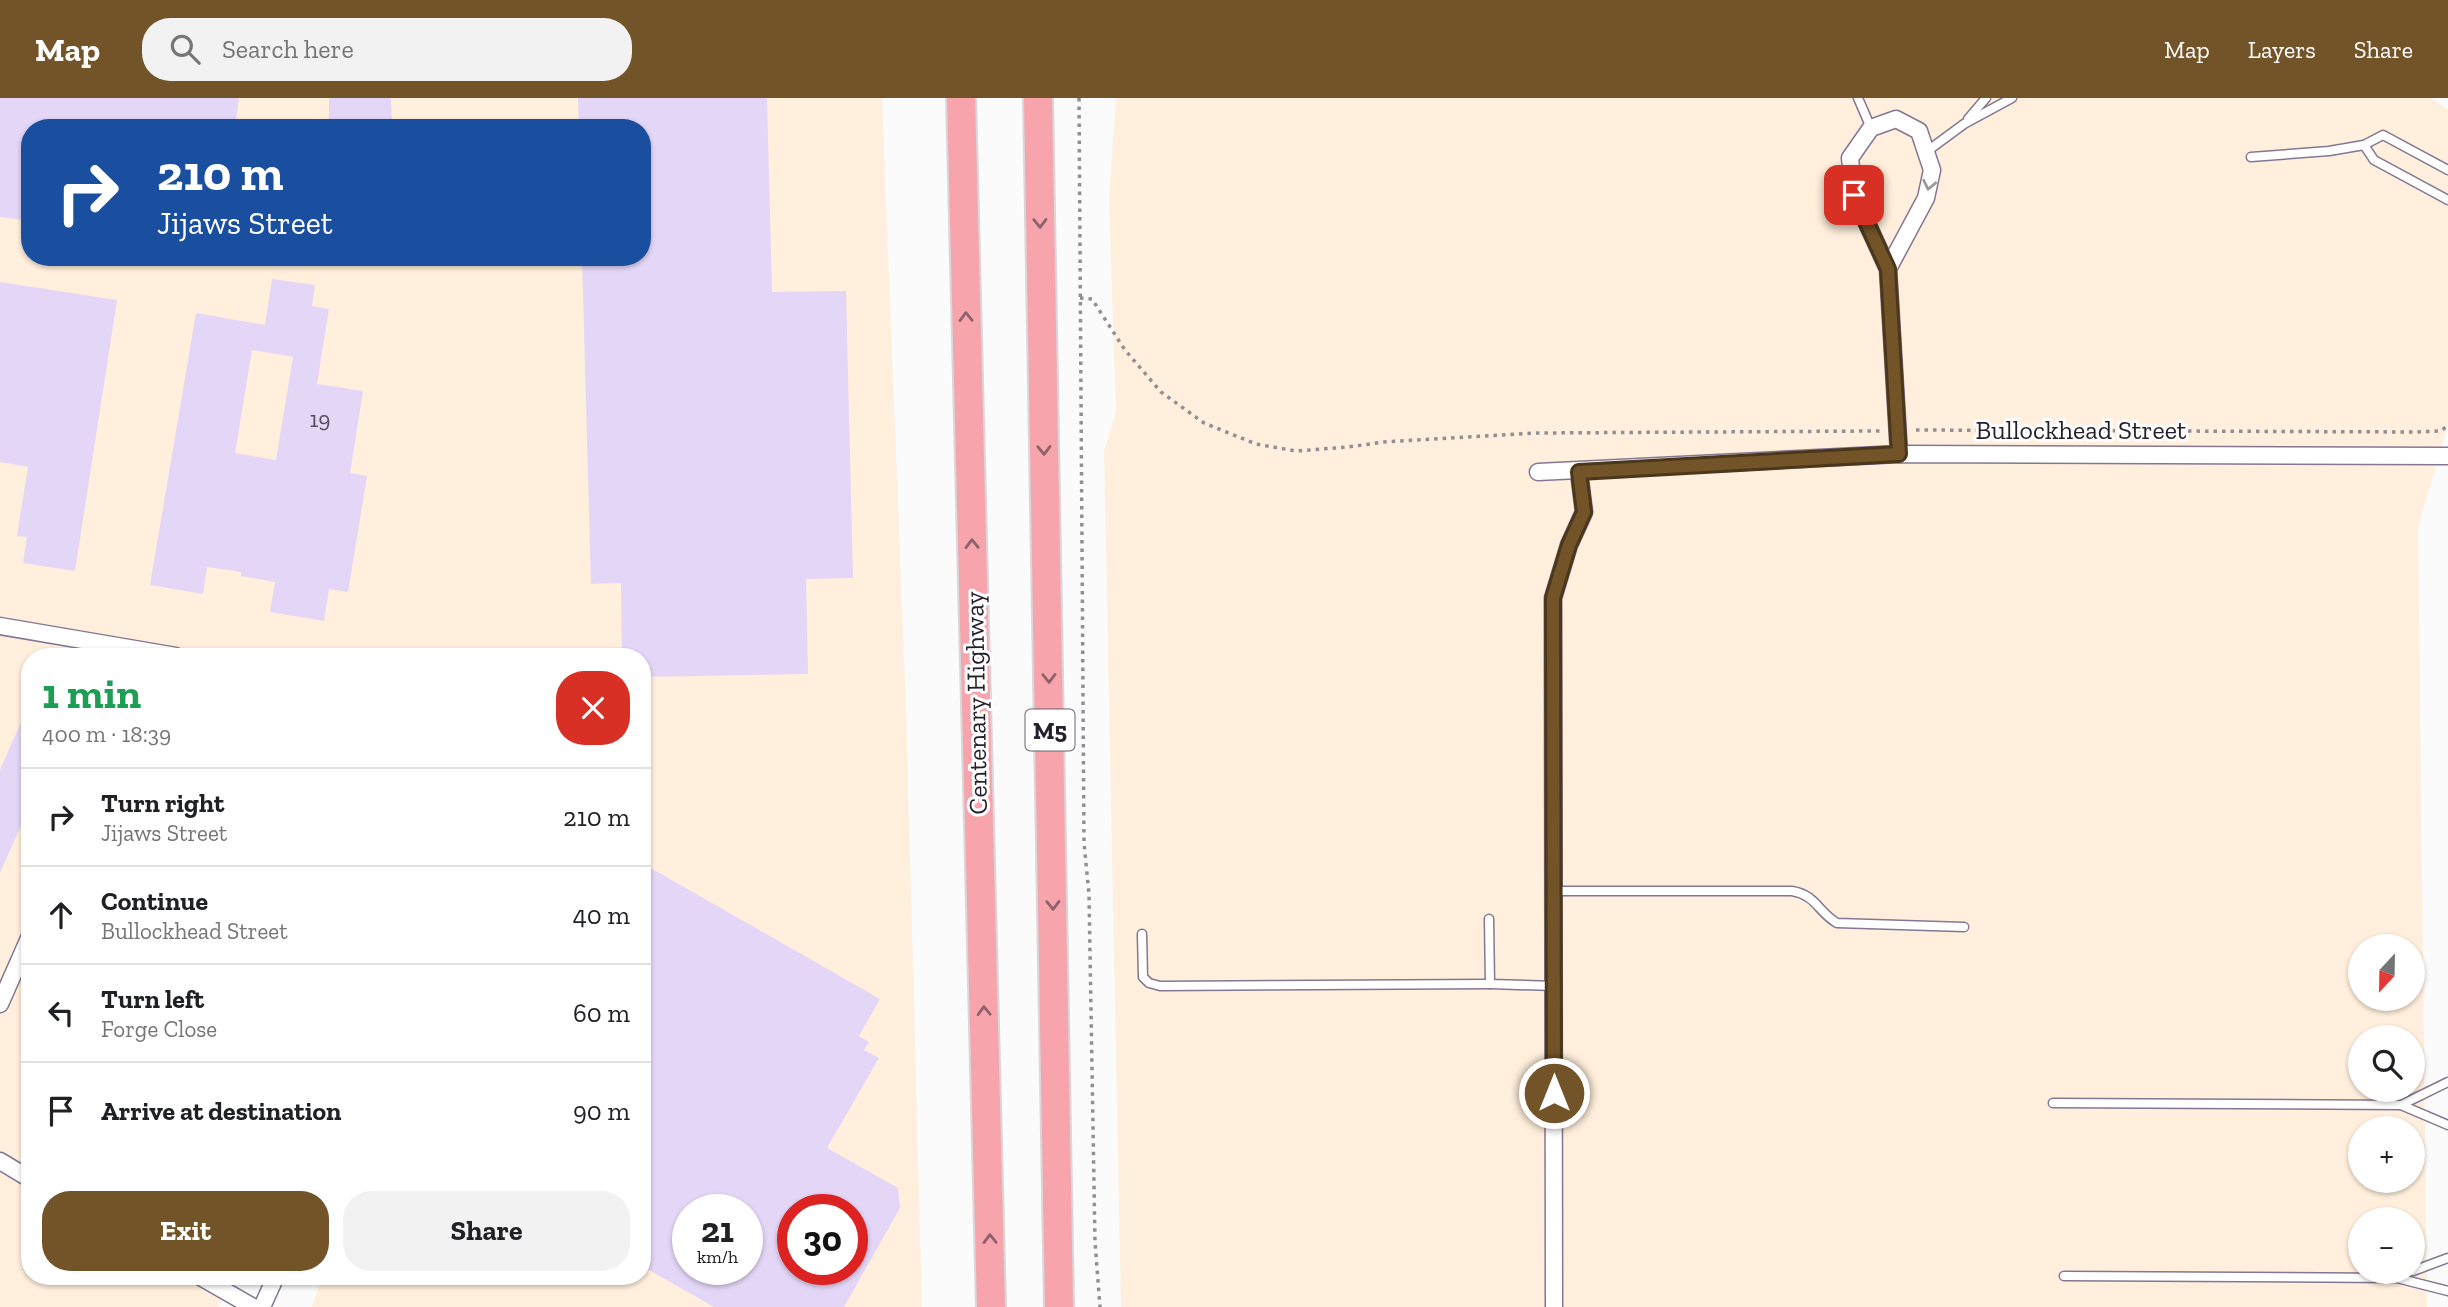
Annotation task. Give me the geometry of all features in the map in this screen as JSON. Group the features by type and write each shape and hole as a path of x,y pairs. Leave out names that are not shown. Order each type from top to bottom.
{"highway":[{"name":"Centenary Highway","path":"961,98 991,1307"},
{"name":"M5","path":"1038,98 1059,1307"}],"street":[{"path":"1888,269 1926,198 1932,170 1919,131 1896,119 1871,128 1850,158 1854,195 1888,269 1899,454"},
{"name":"Bullockhead Street","path":"1538,472 1899,454 2448,456"},
{"path":"1554,1307 1553,598 1569,545 1584,512 1579,472"},
{"path":"0,626 121,648"},
{"path":"0,1004 21,956"},
{"path":"0,1161 21,1174"},
{"path":"215,1285 253,1307"},
{"path":"262,1307 272,1285"}],"lane":[{"path":"1858,98 1871,128"},
{"path":"1964,124 1986,98"},
{"path":"1926,152 1964,124 2012,98"},
{"path":"2251,157 2329,151 2364,145 2383,135 2448,170"},
{"path":"2364,145 2374,160 2448,200"},
{"path":"1553,891 1792,891 1811,897 1830,919 1837,923 1964,928"},
{"path":"1489,919 1490,984"},
{"path":"1142,934 1143,977 1149,983 1160,986 1554,986"},
{"path":"2401,1105 2448,1083"},
{"path":"2053,1103 2401,1105 2448,1125"},
{"path":"2425,1267 2448,1258"},
{"path":"2064,1276 2348,1278"},
{"path":"2421,1284 2448,1291"}],"path":[{"path":"1079,98 1084,843 1089,894 1095,1242 1100,1307"},
{"path":"1080,298 1091,299 1125,349 1161,392 1204,423 1256,444 1296,452 1384,442"}],"shaded area":[{"path":"0,98 882,98 906,709 922,1307 312,1307 319,1285 651,1285 651,648 21,648 21,1285 229,1285 218,1307 0,1307"},
{"path":"1116,98 2431,98 2448,110 2448,424 2418,527 2423,934 2348,934 2348,1012 2424,1012 2424,1025 2348,1025 2348,1102 2425,1102 2425,1116 2348,1116 2348,1193 2425,1193 2425,1134 2427,1307 1121,1307 1104,451 1116,412 1109,199"}],"building":[{"path":"0,98 239,98 236,119 21,119 21,220 0,217"},
{"path":"329,98 391,98 392,119 329,119"},
{"path":"578,98 767,98 772,292 846,291 853,578 806,579 808,674 651,677 651,648 622,648 621,583 591,584 582,266 651,266 651,119 579,119"},
{"path":"272,279 315,285 312,306 329,309 317,384 363,391 350,473 367,476 348,592 329,589 324,621 270,612 275,582 241,576 241,572 207,567 203,594 150,585 196,313 265,325","holes":["252,350 293,357 276,460 235,453"]},
{"path":"0,282 117,300 75,571 23,563 27,537 17,536 28,467 0,462"},
{"path":"21,722 21,825 0,873 0,770"},
{"path":"651,868 880,999 859,1036 869,1042 864,1050 879,1058 827,1148 898,1188 900,1208 868,1265 868,1194 777,1194 777,1285 856,1285 844,1307 714,1307 675,1285 763,1285 763,1194 672,1194 672,1283 651,1271"}],"route":[{"path":"1554,1093 1553,598 1569,545 1584,512 1579,472 1899,454 1888,269 1854,195"}]}
